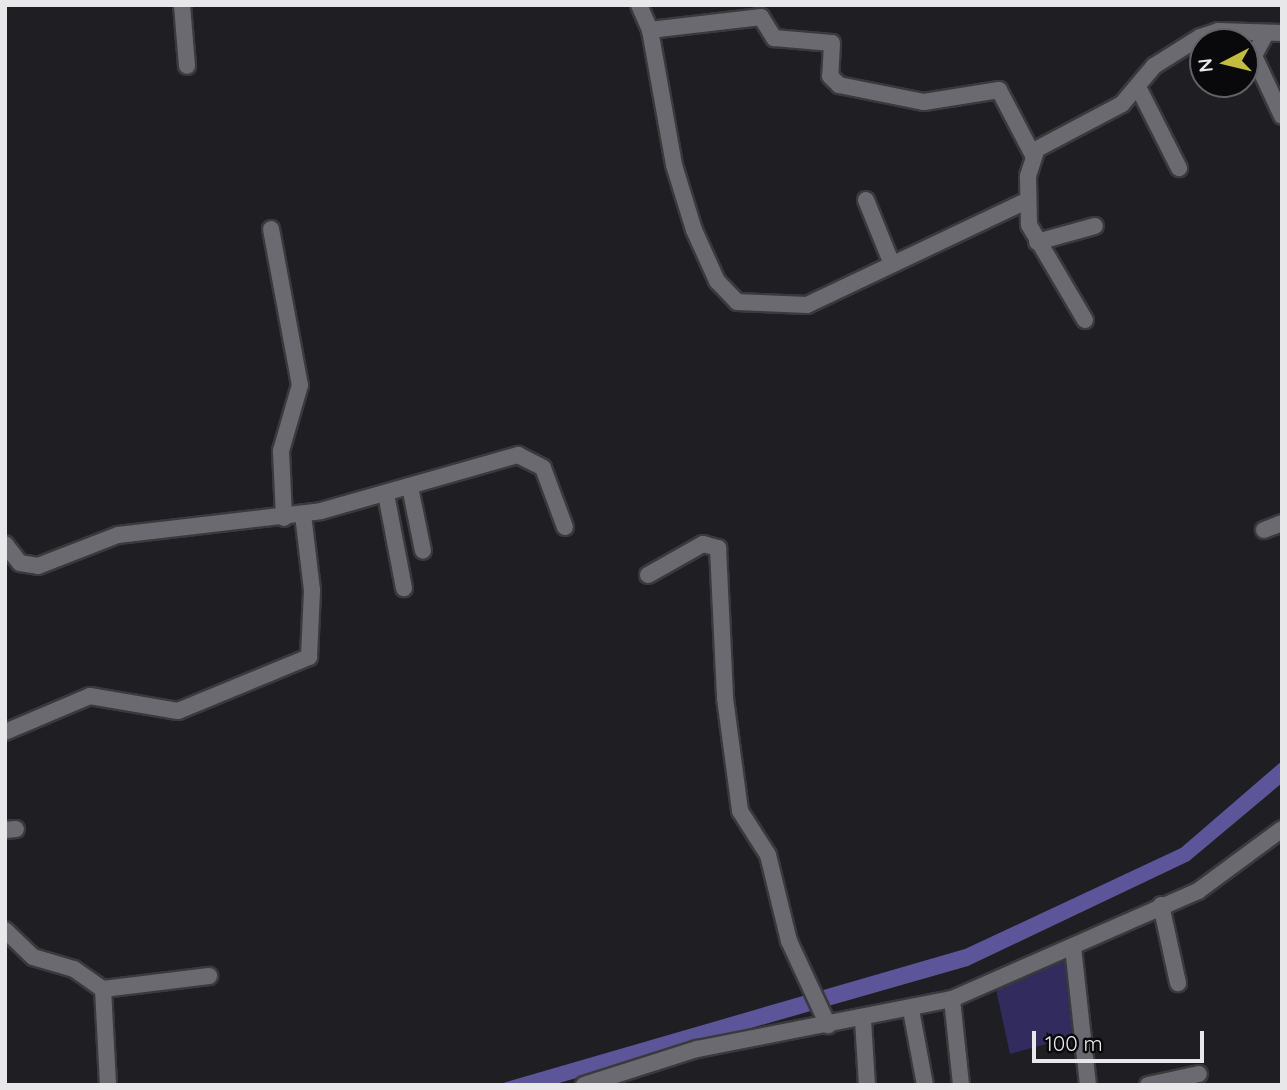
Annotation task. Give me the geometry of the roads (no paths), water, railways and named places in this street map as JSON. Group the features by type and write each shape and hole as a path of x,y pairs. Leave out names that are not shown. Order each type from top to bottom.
{"street":[{"path":"182,5 187,66"},
{"path":"639,5 650,30 674,165 707,263 726,293 750,306 793,307 1026,201"},
{"path":"650,30 761,17 774,38 832,43 830,76 839,85 924,102 999,90 1033,155"},
{"path":"1085,320 1037,242 1026,201 1033,155 1043,143 1122,104 1154,66 1200,37 1227,31 1282,33"},
{"path":"1265,34 1254,56 1282,116"},
{"path":"1138,87 1179,168"},
{"path":"866,200 891,262"},
{"path":"1037,242 1096,226"},
{"path":"271,229 300,385 281,451 284,518"},
{"path":"5,544 32,567 118,535 284,518 386,494 527,455 543,468 565,527"},
{"path":"410,487 423,551"},
{"path":"386,494 404,588"},
{"path":"5,732 90,696 178,711 309,657 312,578 303,514"},
{"path":"1264,530 1282,523"},
{"path":"648,575 696,547 718,548 736,793 747,825 768,855 808,990 828,1025"},
{"path":"584,1085 697,1049 863,1020 951,999 1073,947 1232,870 1282,829"},
{"path":"1161,905 1178,983"},
{"path":"6,931 33,957 74,969 103,989 209,976"},
{"path":"1073,947 1088,1085"},
{"path":"103,989 108,1085"},
{"path":"951,999 961,1085"},
{"path":"911,1010 925,1085"},
{"path":"863,1020 867,1085"},
{"path":"1148,1085 1199,1074"}]}
